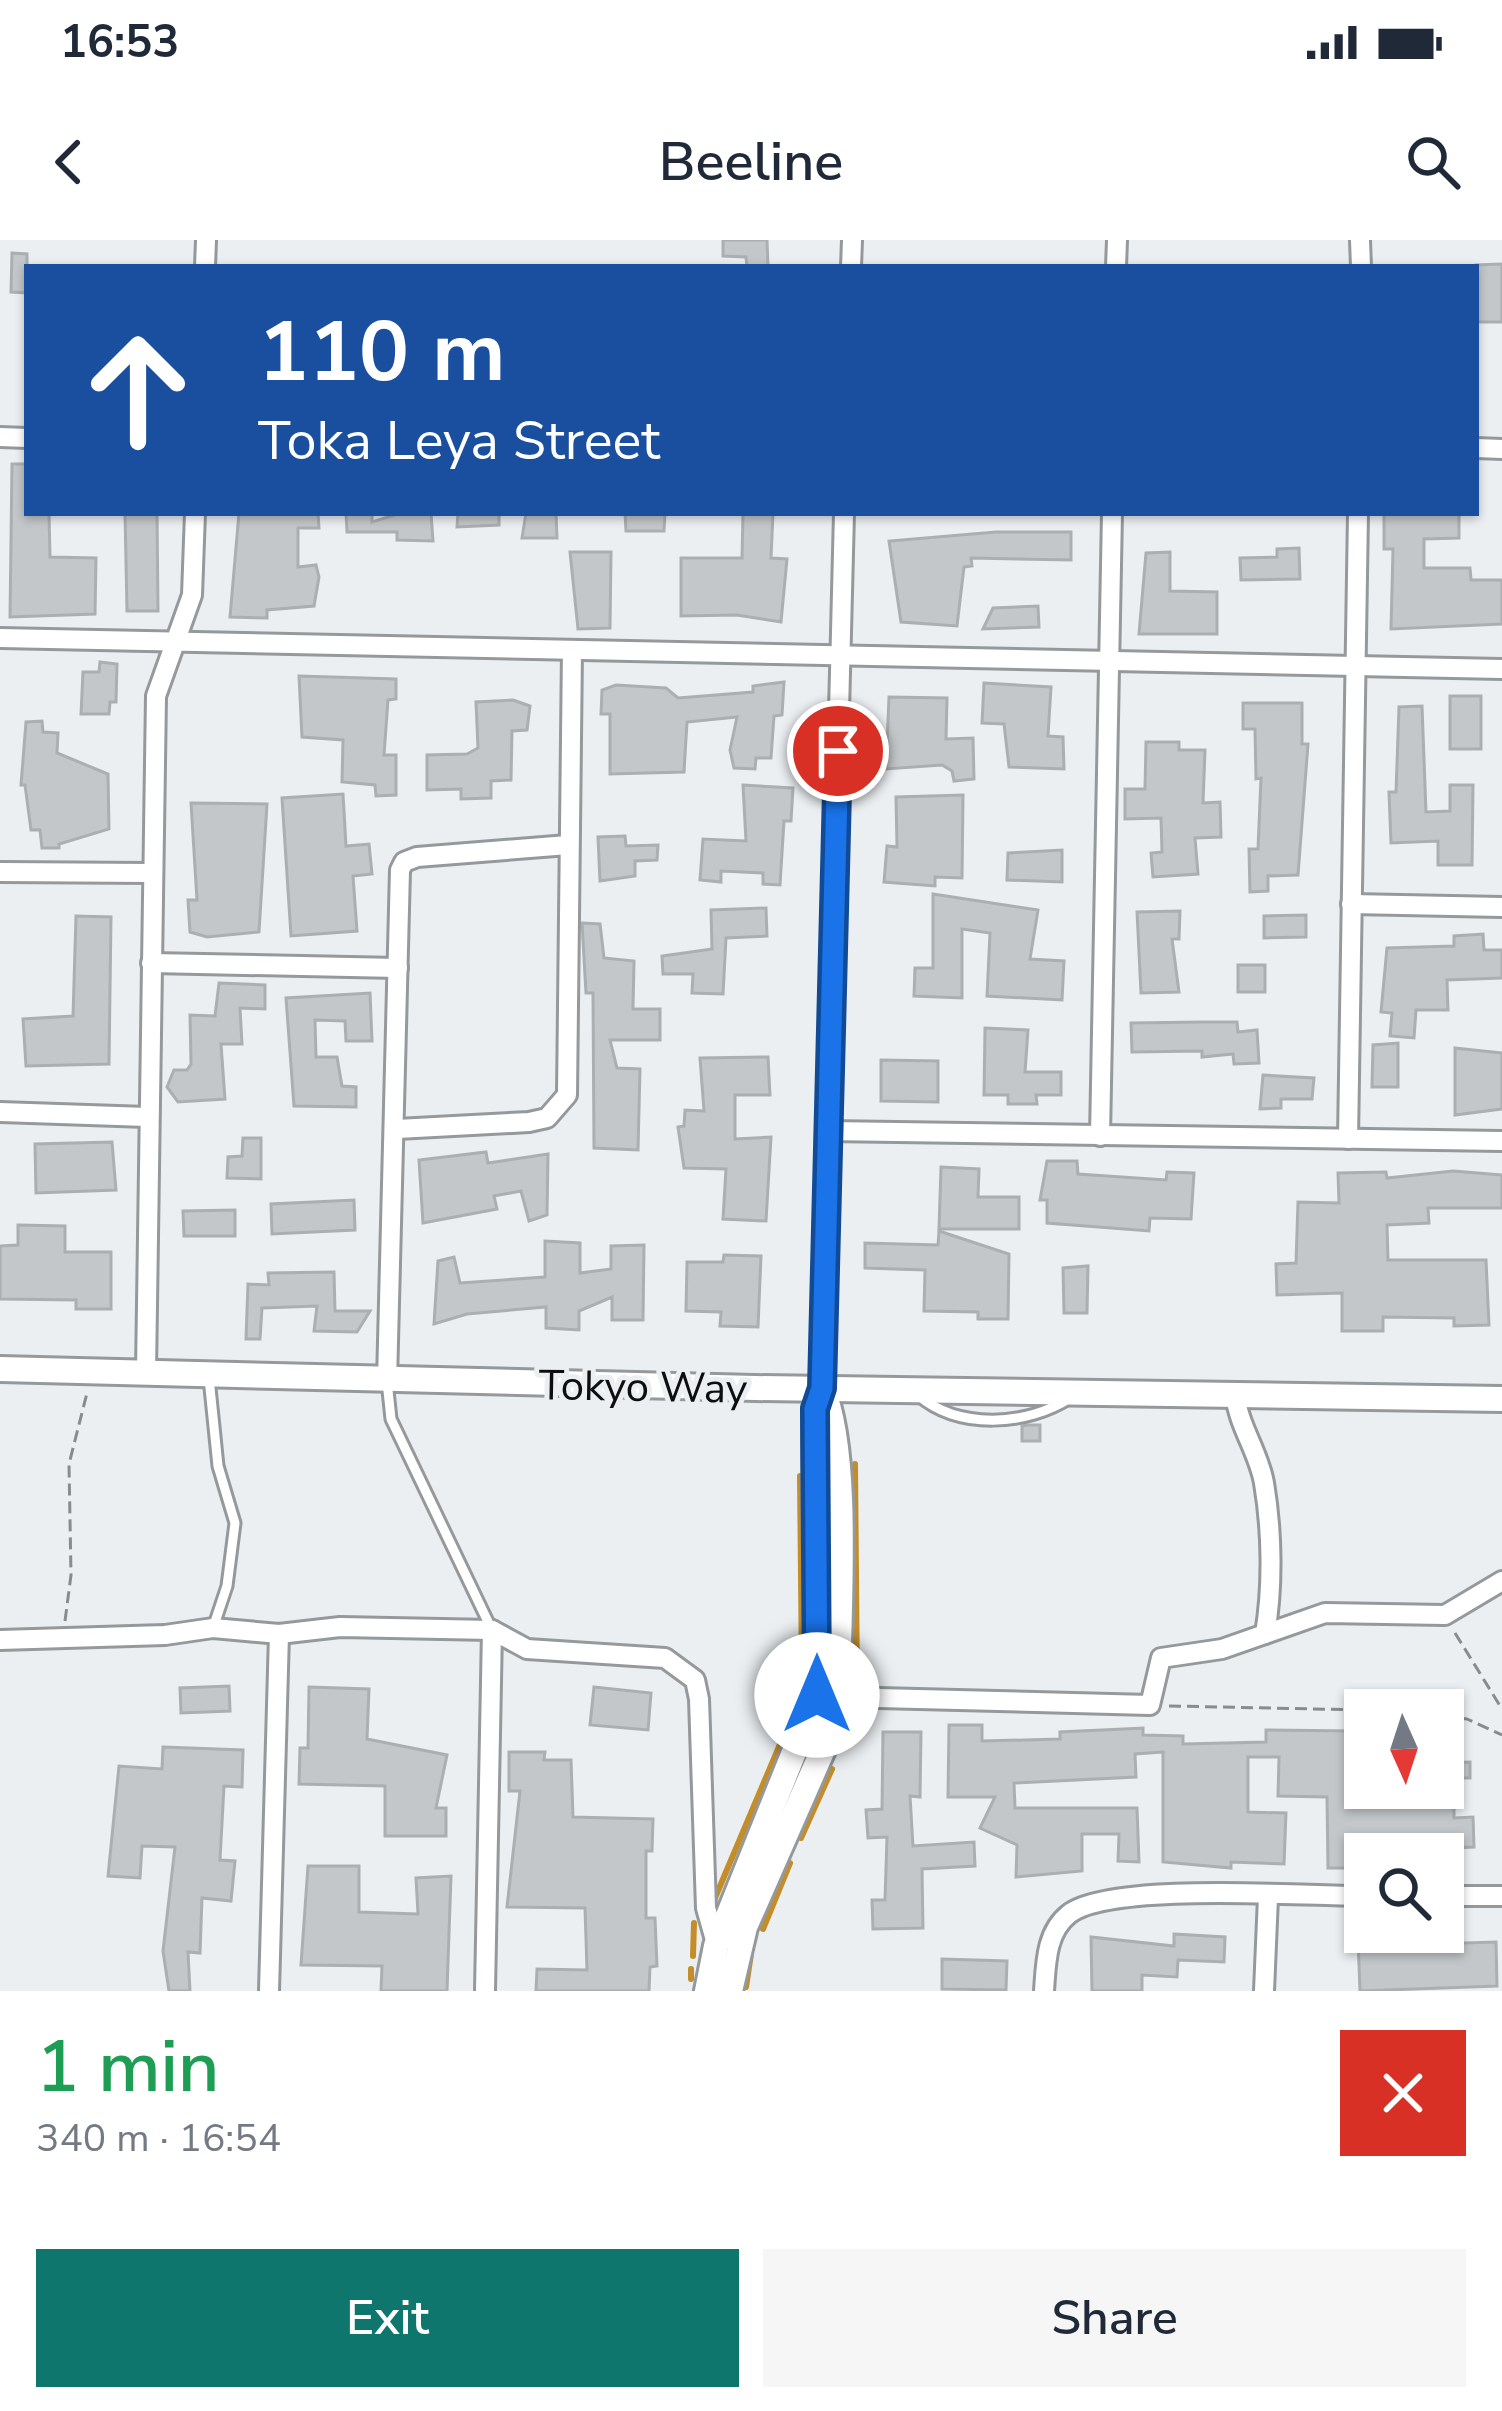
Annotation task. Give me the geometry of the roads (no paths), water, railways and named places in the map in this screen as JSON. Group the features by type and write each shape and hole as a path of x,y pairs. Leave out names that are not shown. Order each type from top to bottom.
{"main road":[{"name":"Tokyo Way","path":"0,1369 387,1381 1502,1399"},
{"path":"837,1466 848,1418 864,1399 897,1387"},
{"path":"755,1388 788,1401 814,1445"},
{"path":"730,1991 725,1952 817,1695 814,1445 815,1409 822,1388"},
{"path":"707,1991 832,1729 838,1697 837,1466 833,1413 822,1388"}],"street":[{"path":"146,1372 151,873 158,680 192,595 195,516"},
{"path":"822,1388 844,516"},
{"path":"1100,1136 1112,516"},
{"path":"1348,1138 1358,516"},
{"path":"0,638 841,659 1109,658 1502,669"},
{"path":"398,1129 529,1122 561,1106 569,1077 572,650"},
{"path":"387,1381 404,862 568,844"},
{"path":"0,872 151,873"},
{"path":"1351,904 1502,907"},
{"path":"151,963 398,968"},
{"path":"0,1112 147,1117"},
{"path":"827,1131 1502,1141"},
{"path":"1235,1395 1238,1418 1264,1480 1269,1572 1265,1634"},
{"path":"838,1697 1150,1705 1160,1658 1222,1648 1325,1613 1445,1616 1502,1581"},
{"path":"0,1640 213,1628 279,1634 340,1627 492,1630 527,1649 665,1658 695,1680 706,1908 725,1952"},
{"path":"485,1991 492,1630"},
{"path":"269,1991 279,1634"},
{"path":"1044,1991 1052,1936 1065,1916 1110,1896 1344,1896"},
{"path":"1464,1896 1502,1897"},
{"path":"1264,1991 1268,1897"}],"lane":[{"path":"208,1373 218,1466 236,1523 226,1586 213,1628"},
{"path":"387,1381 391,1418 492,1630"}],"waterway":[{"path":"855,1464 857,1687"},
{"path":"715,1898 784,1735 802,1676 800,1476"},
{"path":"839,1750 850,1716"},
{"path":"801,1838 832,1769"},
{"path":"763,1929 790,1863"},
{"path":"693,1956 694,1923"},
{"path":"746,1987 751,1954"},
{"path":"691,1969 691,1979"}]}
